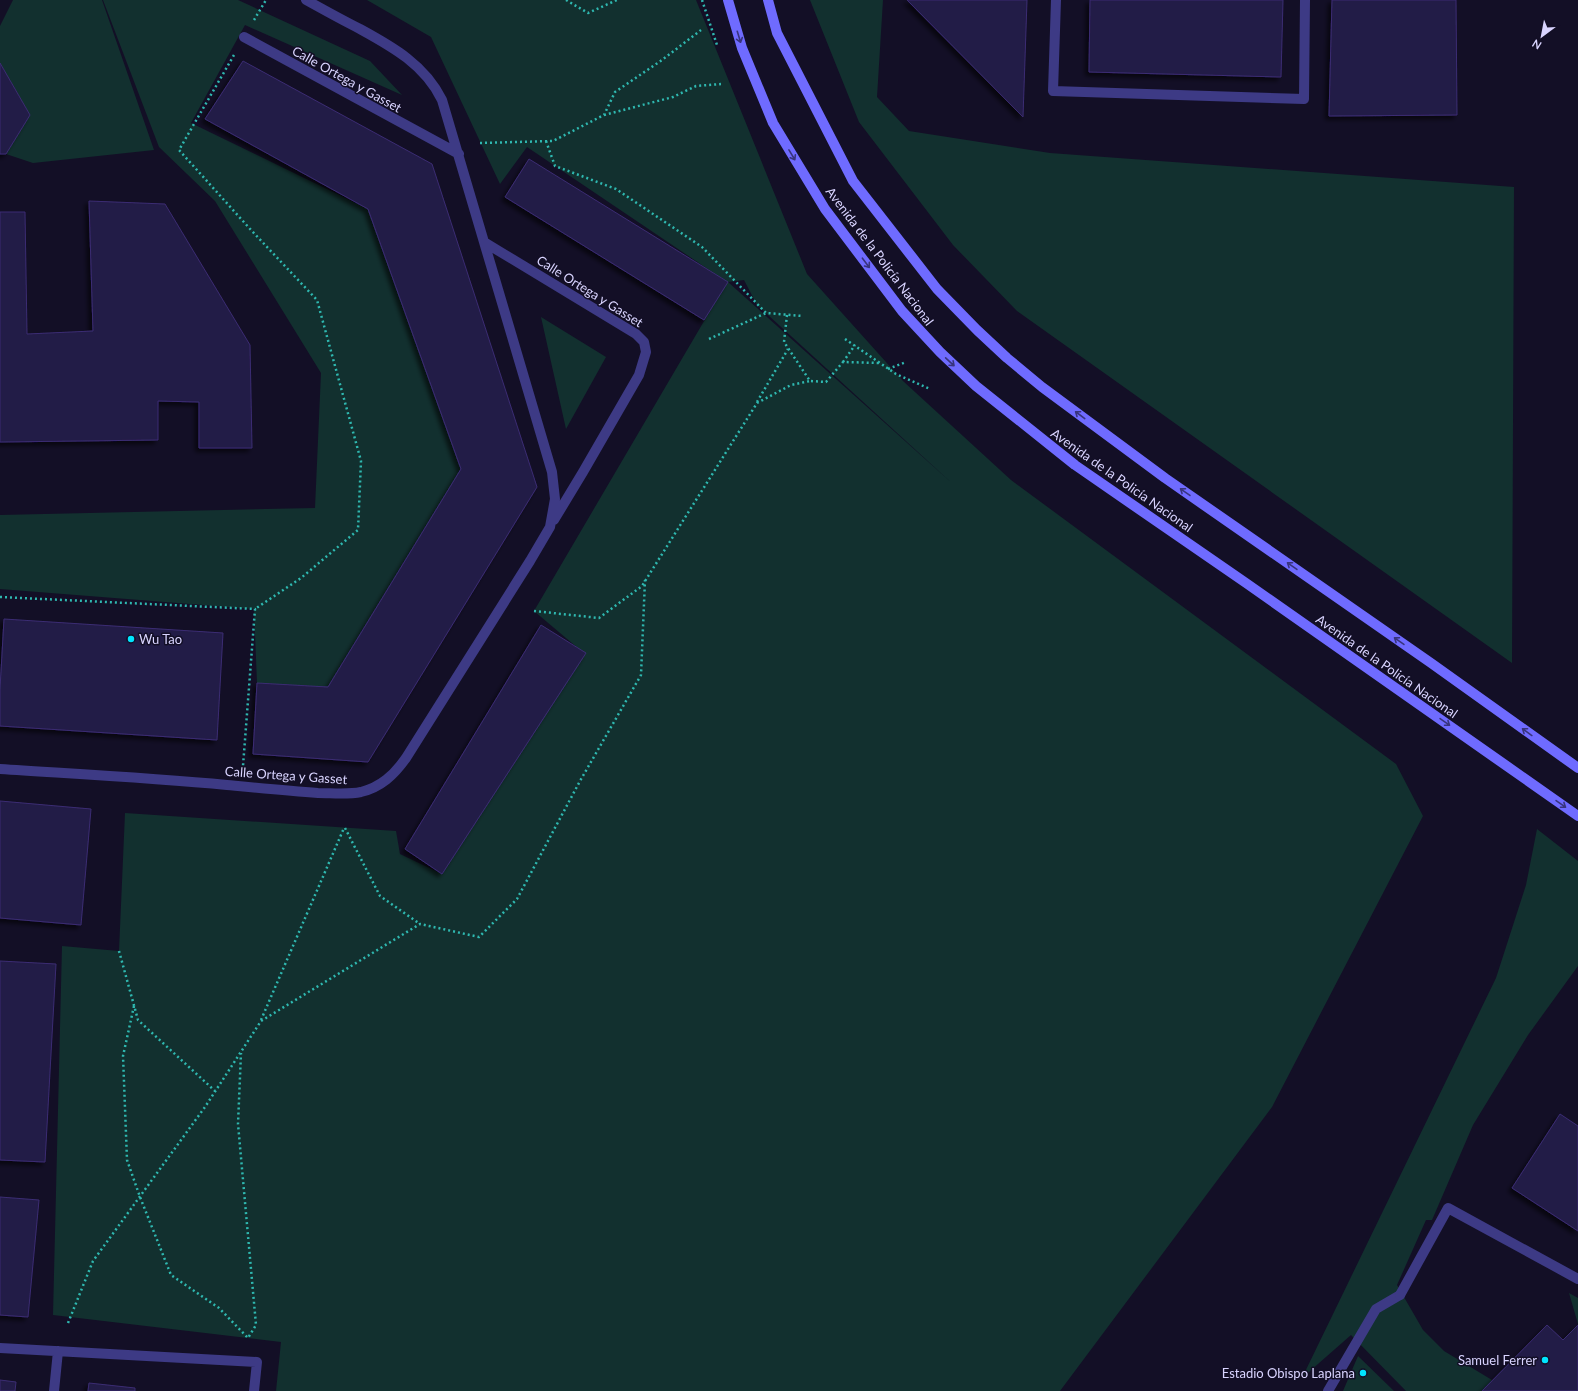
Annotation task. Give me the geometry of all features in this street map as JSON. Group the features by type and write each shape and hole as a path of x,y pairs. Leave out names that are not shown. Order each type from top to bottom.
{"main road":[{"name":"Avenida de la Policía Nacional","path":"728,0 742,48 773,123 825,209 902,311 940,352 976,386 1074,465 1246,583 1578,816"},
{"name":"Avenida de la Policía Nacional","path":"768,0 777,32 854,181 937,289 977,330 1042,387 1165,478 1431,663 1578,768"}],"street":[{"name":"Calle Ortega y Gasset","path":"306,0 389,45 416,66 437,88 447,113 552,472 555,498 550,527"},
{"path":"1056,0 1053,91 1304,99 1305,0"},
{"name":"Calle Ortega y Gasset","path":"244,37 459,154"},
{"name":"Calle Ortega y Gasset","path":"0,768 344,794 374,788 386,781 406,758 550,527 631,391 643,365 646,352 644,342 636,334 484,242"},
{"path":"1328,1391 1376,1309 1400,1295 1448,1208 1578,1279"},
{"path":"0,1348 257,1362 254,1391"},
{"path":"54,1391 58,1351"}],"path":[{"path":"0,597 255,609 301,578 358,530 361,462 318,300 251,230 179,150 266,0"},
{"path":"566,0 588,13 617,0"},
{"path":"604,115 615,92 662,60 701,30"},
{"path":"480,143 553,141 604,115 673,96 696,86 721,84"},
{"path":"546,140 555,166 616,189 702,247 766,313"},
{"path":"709,339 766,313 803,316"},
{"path":"787,314 784,342 810,381"},
{"path":"846,339 896,374 930,389"},
{"path":"757,403 791,385 810,381 826,382 855,345"},
{"path":"534,611 599,618 642,586 757,403 788,349"},
{"path":"843,362 880,364"},
{"path":"888,369 906,362"},
{"path":"68,1323 93,1261 215,1091 261,1021 344,828 380,896 420,924 479,937 516,899 580,781 641,675 645,580"},
{"path":"242,786 255,609"},
{"path":"261,1021 420,924"},
{"path":"119,951 138,1020 215,1091"},
{"path":"134,1006 123,1056 127,1160 171,1275 218,1308 248,1338 256,1325 238,1124 241,1052"}],"green space":[{"path":"13,0 102,0 154,150 33,163 6,154 30,115 0,63 0,26"},
{"path":"103,0 238,0 370,61 402,95 245,25 191,123 368,209 461,469 328,687 257,683 254,609 0,589 0,515 315,508 321,373 215,201 159,147"},
{"path":"367,0 696,0 807,274 903,381 1011,480 1396,764 1423,816 1272,1107 1060,1391 276,1391 281,1342 53,1315 62,946 119,951 125,813 396,831 400,854 442,874 579,649 534,611 727,282 527,147 500,184 431,37","holes":["744,280 757,305 954,485 728,282"]},
{"path":"810,0 883,0 877,97 909,131 1050,153 1514,187 1512,663 1017,311 953,245 859,122"},
{"path":"541,317 606,357 566,429"},
{"path":"1537,829 1578,861 1578,966 1528,1035 1473,1125 1432,1220 1426,1220 1397,1285 1423,1330 1444,1351 1492,1380 1482,1391 1406,1391 1351,1335 1302,1378 1496,978 1526,885"},
{"path":"1569,1293 1578,1298 1578,1324"},
{"name":"Estadio Obispo Laplana","path":"1358,1356 1394,1391 1343,1391"}],"building":[{"path":"907,0 1027,0 1023,117"},
{"path":"1090,0 1283,0 1281,77 1089,72"},
{"path":"1332,0 1456,0 1457,115 1329,116"},
{"path":"243,61 432,164 537,487 368,762 253,754 257,683 328,687 461,469 368,209 205,119"},
{"path":"0,63 30,115 6,154 0,154"},
{"path":"529,159 728,282 704,320 505,197"},
{"path":"89,201 165,204 250,345 252,448 199,448 199,402 158,401 158,440 0,442 0,212 25,212 27,334 93,331"},
{"path":"4,619 223,633 217,740 0,726 0,689"},
{"path":"541,625 586,653 442,874 405,849"},
{"path":"0,801 91,809 81,925 0,918"},
{"path":"0,961 56,964 45,1162 0,1160"},
{"path":"1560,1114 1578,1126 1578,1231 1512,1188"},
{"path":"0,1197 39,1200 28,1317 0,1315"},
{"name":"Samuel Ferrer","path":"1547,1325 1563,1340 1578,1325 1578,1391 1482,1391"},
{"path":"0,1380 16,1382 15,1391 0,1391"},
{"path":"89,1383 135,1388 135,1391 88,1391"}],"place":[{"name":"Wu Tao","path":"131,639"},
{"name":"Samuel Ferrer","path":"1545,1360"},
{"name":"Estadio Obispo Laplana","path":"1363,1373"}]}
